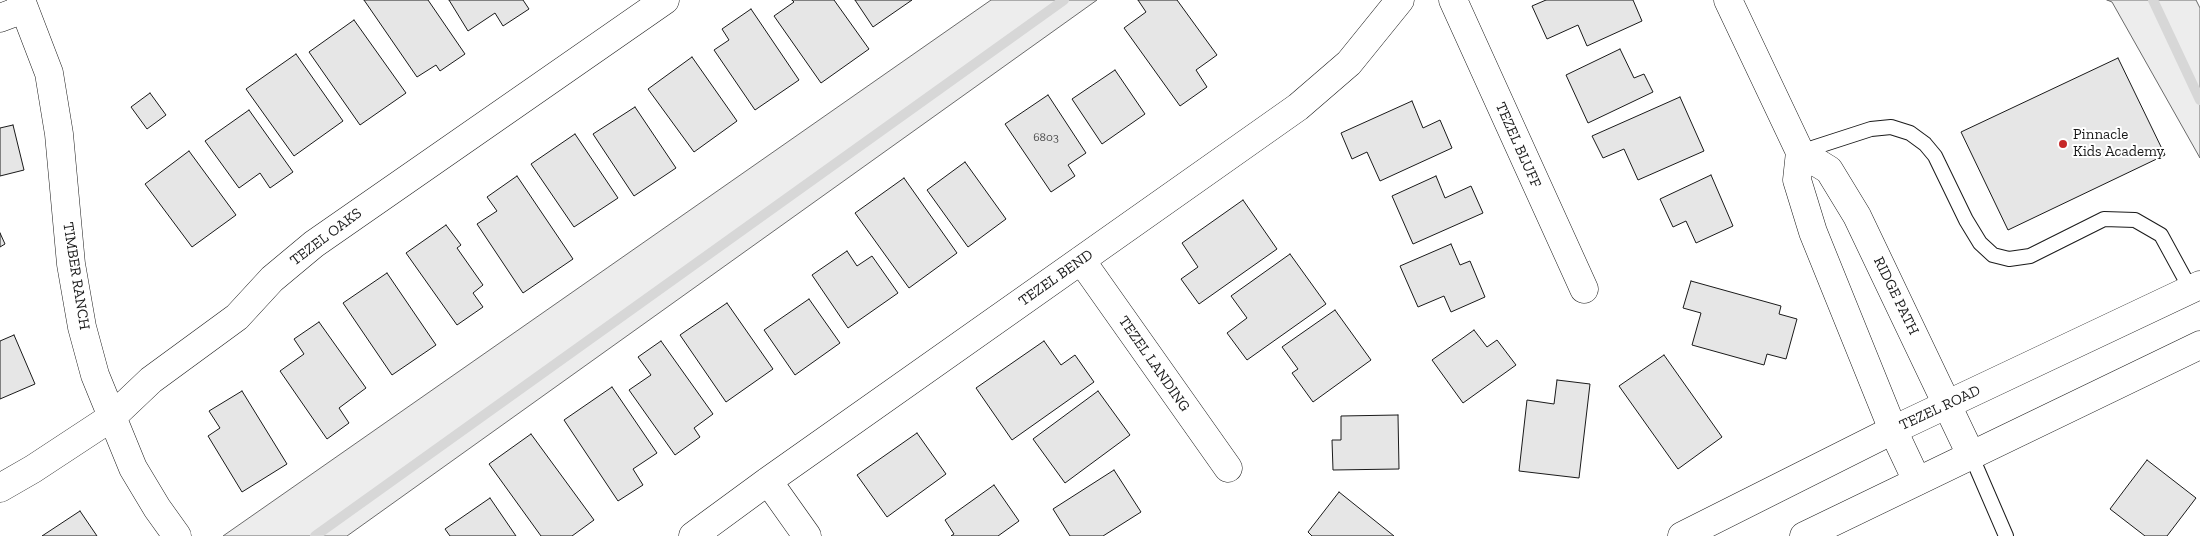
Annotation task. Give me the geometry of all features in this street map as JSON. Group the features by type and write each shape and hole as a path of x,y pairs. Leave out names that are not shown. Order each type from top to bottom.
{"street":[{"name":"TEZEL OAKS","path":"0,488 33,469 112,417 151,380 238,317 272,279 314,244 665,0"},
{"name":"TEZEL BEND","path":"693,536 768,480 1317,92 1349,63 1400,0"},
{"name":"TEZEL BLUFF","path":"1453,0 1584,289"},
{"path":"1728,0 1800,152 1798,180 1813,232 1893,430 1917,481"},
{"name":"TIMBER RANCH","path":"15,9 49,73 59,134 71,264 82,328 95,375 133,468 157,508 177,536"},
{"name":"RIDGE PATH","path":"1800,152 1829,170 1857,216 1971,455"},
{"name":"TEZEL LANDING","path":"1081,260 1228,468"},
{"name":"TEZEL ROAD","path":"1682,536 1893,430 2195,288"},
{"path":"1804,536 2200,345"},
{"path":"768,480 807,536"}],"lane":[{"path":"1800,152 1871,129 1891,127 1910,133 1925,144 1935,156 1975,235 1980,243 1993,255 2009,259 2030,256 2104,219 2135,220 2161,235 2195,288"},
{"path":"1971,455 2006,536"}],"shaded area":[{"path":"991,0 1097,0 347,536 223,536"},
{"path":"2107,0 2196,0 2200,8 2200,158 2112,2"}],"building":[{"path":"364,0 428,0 465,54 440,71 436,65 417,77"},
{"path":"449,0 523,0 529,9 503,26 495,13 468,31"},
{"path":"792,0 834,0 869,49 821,83 774,16 794,2"},
{"path":"855,0 912,0 873,27"},
{"path":"1138,0 1177,0 1217,55 1196,70 1207,87 1180,106 1124,28 1146,12"},
{"path":"1546,0 1633,0 1642,21 1587,46 1578,25 1547,39 1532,6"},
{"path":"751,9 799,80 755,110 714,50 729,40 722,29"},
{"path":"354,20 406,93 360,125 309,52"},
{"path":"1620,49 1634,78 1644,74 1653,92 1588,123 1566,75"},
{"path":"296,54 343,121 294,156 246,89"},
{"path":"692,57 737,121 694,152 648,89"},
{"name":"Pinnacle Kids Academy","path":"2118,58 2165,155 2008,230 1961,132"},
{"path":"1115,70 1145,114 1102,144 1072,99"},
{"path":"150,93 166,115 147,129 131,107"},
{"path":"1048,95 1086,153 1068,165 1075,176 1051,192 1005,124"},
{"path":"1680,97 1704,151 1638,180 1624,149 1603,158 1592,136"},
{"path":"1412,101 1423,128 1440,120 1452,148 1380,181 1367,152 1352,159 1341,133"},
{"path":"635,107 676,168 634,196 593,134"},
{"path":"249,110 293,172 270,188 260,173 239,188 205,141"},
{"path":"13,125 24,170 0,176 0,128"},
{"path":"575,134 618,198 574,227 531,164"},
{"path":"189,151 236,215 192,247 145,184"},
{"path":"965,162 1006,219 968,247 927,190"},
{"path":"1711,175 1733,226 1696,243 1686,221 1673,227 1660,199"},
{"path":"517,176 573,259 523,293 477,224 497,211 487,197"},
{"path":"1436,176 1445,198 1471,186 1483,213 1413,244 1392,196"},
{"path":"904,178 957,253 909,288 855,213"},
{"path":"1243,200 1277,249 1199,304 1181,279 1198,267 1182,243"},
{"path":"446,225 461,245 457,248 483,285 473,293 483,307 457,325 406,253"},
{"path":"0,233 5,244 0,247"},
{"path":"1451,244 1460,265 1470,261 1485,297 1451,312 1444,296 1418,307 1400,266"},
{"path":"847,251 857,266 872,256 898,293 848,328 812,275"},
{"path":"1290,254 1326,304 1247,360 1227,333 1247,318 1231,296"},
{"path":"387,273 436,345 392,375 343,303"},
{"path":"1691,281 1781,306 1779,314 1797,319 1786,359 1767,354 1764,365 1692,345 1701,313 1683,308"},
{"path":"809,299 840,343 795,375 764,330"},
{"path":"727,303 773,369 726,402 680,335"},
{"path":"1335,310 1371,360 1313,402 1292,373 1298,369 1282,347"},
{"path":"319,322 366,388 339,408 349,423 327,439 280,371 304,354 294,339"},
{"path":"1474,330 1487,347 1497,340 1516,365 1463,403 1432,360"},
{"path":"14,335 35,384 0,399 0,341"},
{"path":"661,341 713,414 694,428 700,437 675,455 629,390 651,375 638,357"},
{"path":"1044,341 1061,365 1075,355 1094,382 1012,440 976,388"},
{"path":"1664,355 1722,437 1678,469 1619,386"},
{"path":"1557,380 1590,384 1579,478 1519,471 1527,400 1554,404"},
{"path":"612,387 657,453 633,469 643,485 618,501 564,420"},
{"path":"242,391 287,464 242,492 208,436 220,428 209,411"},
{"path":"1098,391 1130,435 1065,483 1033,439"},
{"path":"1398,415 1399,469 1333,470 1332,440 1341,440 1341,416"},
{"path":"917,433 946,474 887,517 857,475"},
{"path":"531,434 594,520 572,536 541,536 489,464"},
{"path":"2147,460 2196,498 2167,536 2145,536 2110,509"},
{"path":"1114,470 1141,512 1103,536 1070,536 1053,509"},
{"path":"994,485 1019,521 998,536 951,536 954,534 945,520"},
{"path":"1339,492 1394,536 1312,536 1308,532"},
{"path":"490,498 516,536 450,536 445,529"},
{"path":"80,511 97,536 42,536"}],"waterway":[{"path":"315,536 1064,0"},
{"path":"2153,0 2200,100"}],"place":[{"name":"Pinnacle Kids Academy","path":"2063,144"}]}
